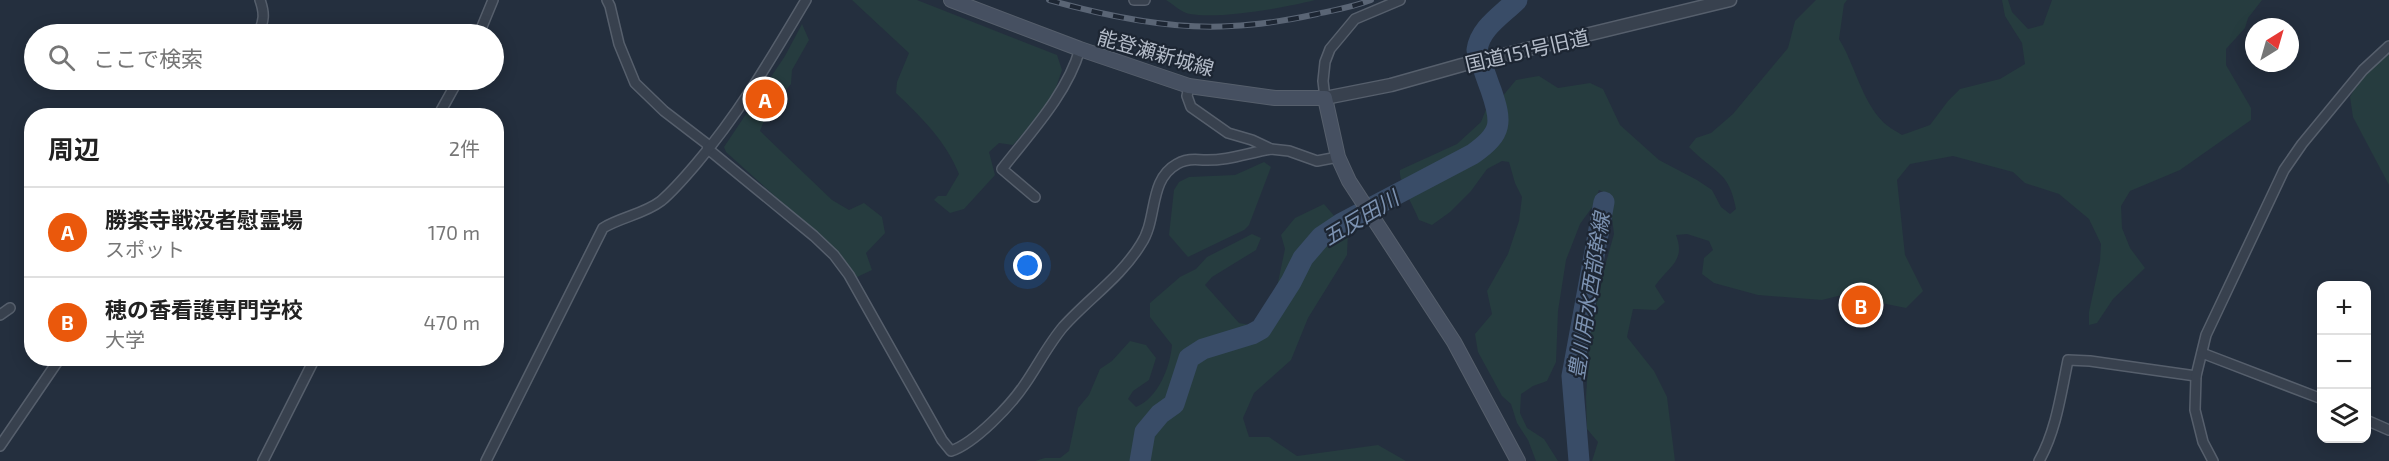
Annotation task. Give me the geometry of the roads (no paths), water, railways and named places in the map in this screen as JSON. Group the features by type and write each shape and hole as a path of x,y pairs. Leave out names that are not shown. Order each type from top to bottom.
{"main road":[{"name":"能登瀬新城線","path":"951,0 1080,49 1189,86 1275,98 1325,98"},
{"path":"1325,98 1338,157 1358,198 1454,342 1518,461"}],"street":[{"path":"260,0 264,14 261,24"},
{"path":"483,24 493,0"},
{"path":"607,0 619,44 635,83 664,111 707,144 708,149 834,255 849,275 942,440 951,451 971,439 1010,401 1025,384 1047,347 1063,327 1113,278 1141,245 1149,229 1160,181 1167,171 1178,163 1192,159 1225,160 1270,150 1289,151 1317,161 1338,157"},
{"path":"486,461 603,228 615,220 634,215 659,202 676,187 708,149 753,88 806,0"},
{"path":"1134,0 1145,0"},
{"path":"1325,98 1323,81 1325,62 1330,49 1354,20 1400,0"},
{"name":"国道151号旧道","path":"1325,98 1390,85 1462,65 1730,0"},
{"path":"2212,461 2203,442 2195,410 2196,376 2206,335 2284,170 2302,144 2363,70 2389,46"},
{"path":"1035,197 1002,169 1059,92 1076,63 1080,49"},
{"path":"1189,86 1187,96 1191,106 1228,133 1251,140 1270,150"},
{"path":"442,108 452,90"},
{"path":"0,315 10,308"},
{"path":"2202,352 2317,397"},
{"path":"2039,461 2049,439 2068,360 2196,376"},
{"path":"0,446 55,366"},
{"path":"263,461 311,366"},
{"path":"2371,422 2389,430"},
{"path":"0,427 9,433"}],"waterway":[{"name":"五反田川","path":"1140,461 1145,432 1160,414 1174,404 1189,358 1203,349 1261,329 1291,282 1303,258 1321,237 1342,223 1473,154 1490,140 1497,126 1497,111 1477,50 1487,28 1517,0"},
{"name":"豊川用水西部幹線","path":"1579,461 1572,376 1604,202"}],"railway":[{"path":"1049,0 1162,24 1208,27 1253,25 1285,20 1358,5 1371,0"}],"place":[{"name":"勝楽寺戦没者慰霊場","path":"765,99"},
{"name":"穂の香看護専門学校","path":"1861,305"}]}
